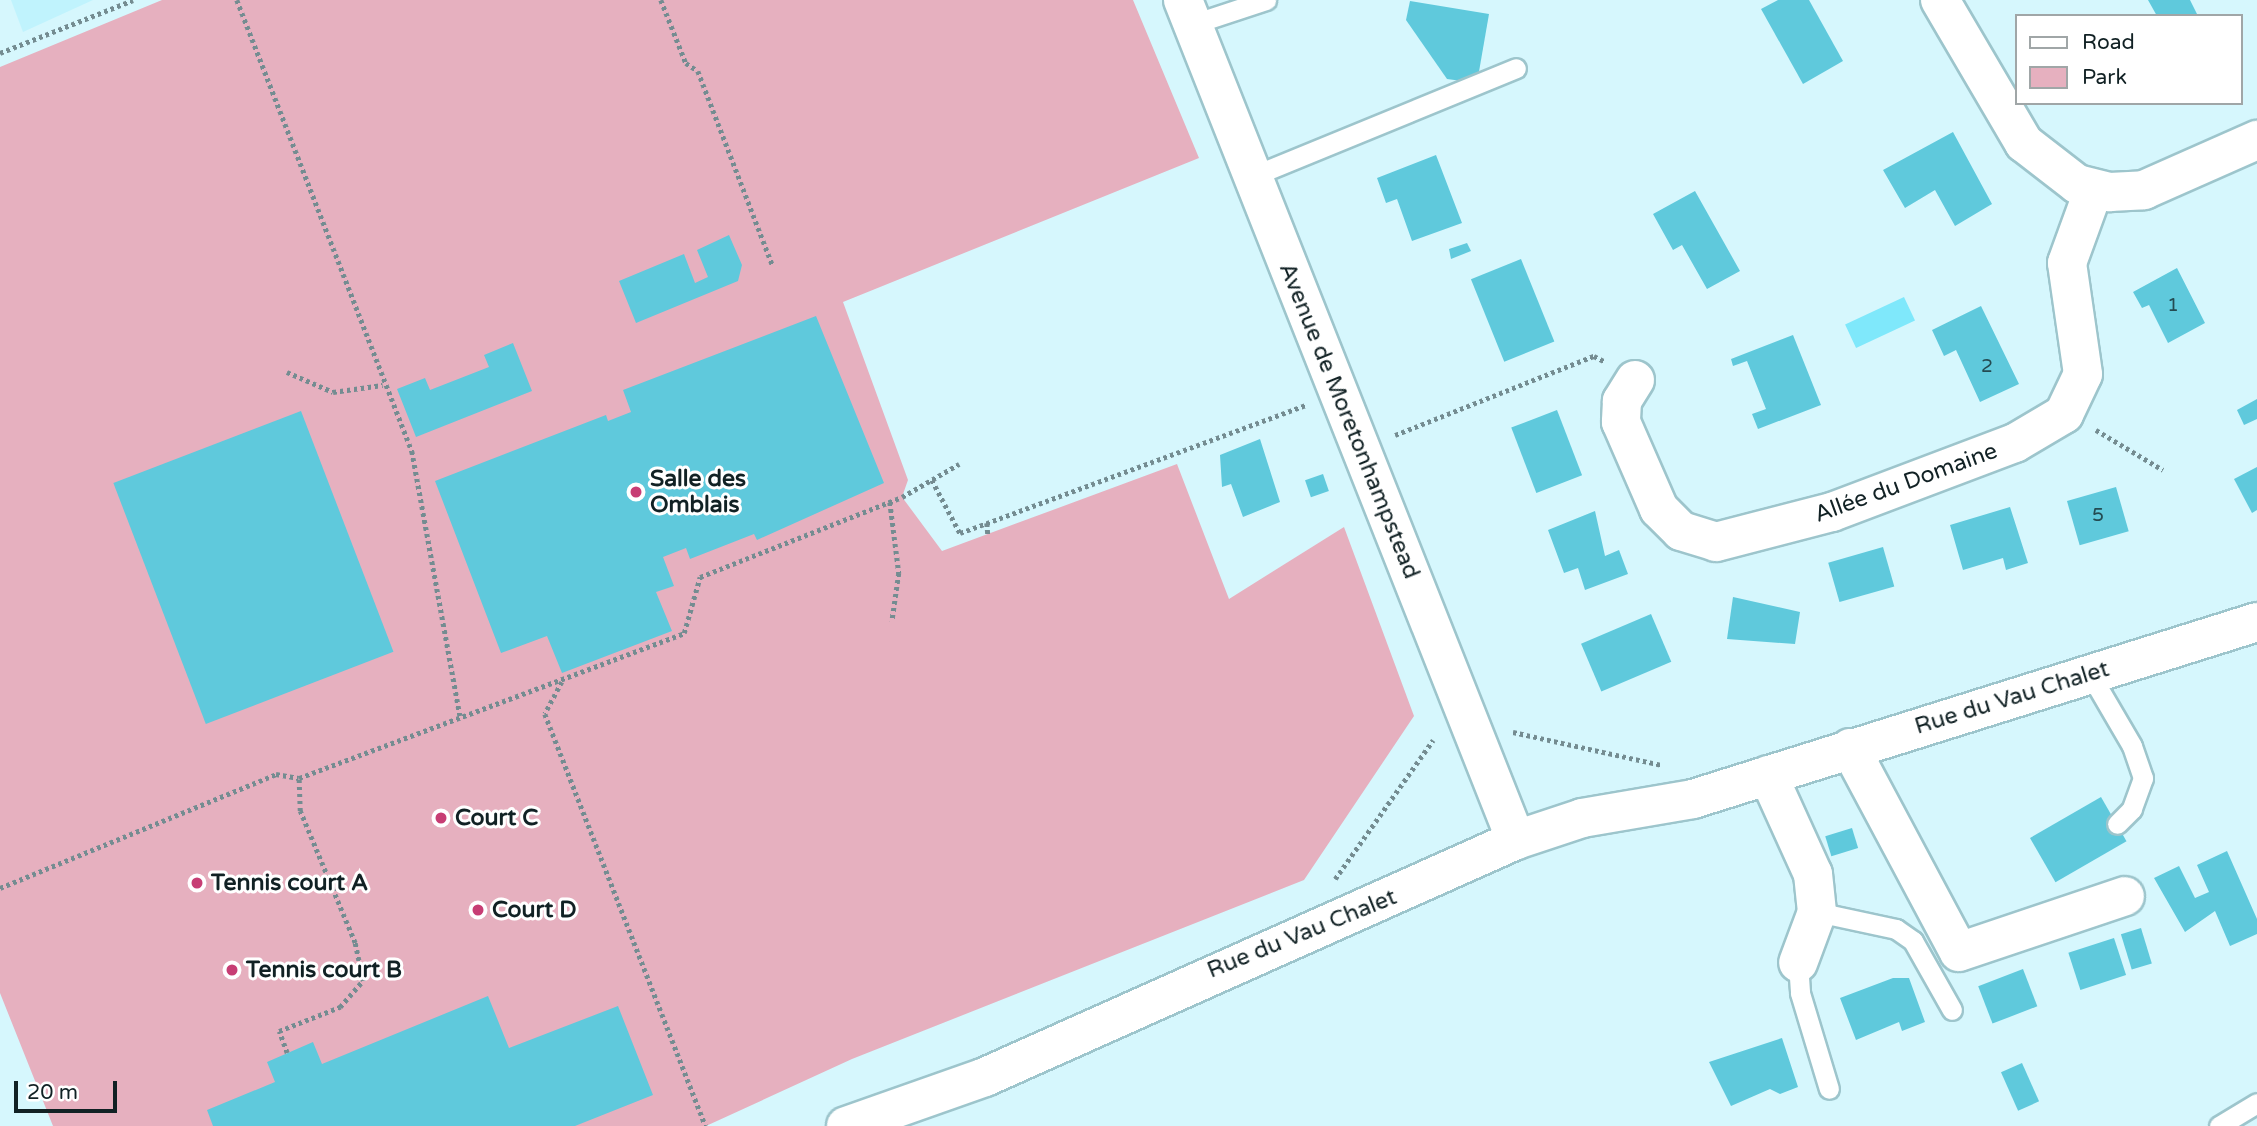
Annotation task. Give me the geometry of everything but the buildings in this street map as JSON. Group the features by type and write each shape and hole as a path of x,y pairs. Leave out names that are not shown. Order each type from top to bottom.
{"street":[{"path":"1940,0 2024,143 2050,169 2094,189 2123,193 2160,186 2257,140"},
{"name":"Avenue de Moretonhampstead","path":"1188,12 1516,841"},
{"path":"2064,414 2083,374 2067,263 2094,189"},
{"name":"Allée du Domaine","path":"1635,380 1620,422 1659,509 1681,531 1716,542 1758,536 1950,470 2064,414"},
{"name":"Rue du Vau Chalet","path":"846,1126 985,1077 1516,841 1582,818 1693,799 2257,622"},
{"path":"1850,748 1959,952 2125,896"},
{"path":"1768,775 1813,874 1817,912 1798,963"}],"lane":[{"path":"1188,12 1266,0"},
{"path":"1253,176 1516,68"},
{"path":"2090,674 2143,778 2132,809 2117,824"},
{"path":"1817,912 1905,935 1952,1010"},
{"path":"1798,963 1800,993 1829,1089"},
{"path":"2219,1126 2257,1103"}],"path":[{"path":"0,53 133,0"},
{"path":"237,0 383,385 412,451 460,716"},
{"path":"661,0 687,62 698,71 774,266"},
{"path":"1394,435 1594,356 1635,380"},
{"path":"287,372 333,393 383,385"},
{"path":"932,480 960,533 1338,393"},
{"path":"2064,414 2163,470"},
{"path":"0,888 276,774 299,778 460,716 562,682 684,633 700,577 890,502 959,464"},
{"path":"890,502 899,573 891,622"},
{"path":"987,523 988,534"},
{"path":"562,682 545,714 706,1126"},
{"path":"1506,726 1544,741 1678,769 1693,799"},
{"path":"1341,918 1333,883 1433,740"},
{"path":"287,1053 279,1031 340,1007 363,981 355,943 300,811 299,778"}],"shaded area":[{"path":"11,0 93,0 23,32"}],"green space":[{"path":"162,0 1133,0 1199,158 843,302 908,480 902,497 942,551 1177,464 1229,599 1344,527 1414,716 1304,880 852,1059 706,1126 53,1126 0,993 0,67"}],"water":[{"path":"1904,297 1915,321 1856,348 1845,324"}],"place":[{"name":"Salle des Omblais","path":"636,492"},
{"name":"Court C","path":"441,818"},
{"name":"Tennis court A","path":"197,883"},
{"name":"Court D","path":"478,910"},
{"name":"Tennis court B","path":"232,970"}]}
